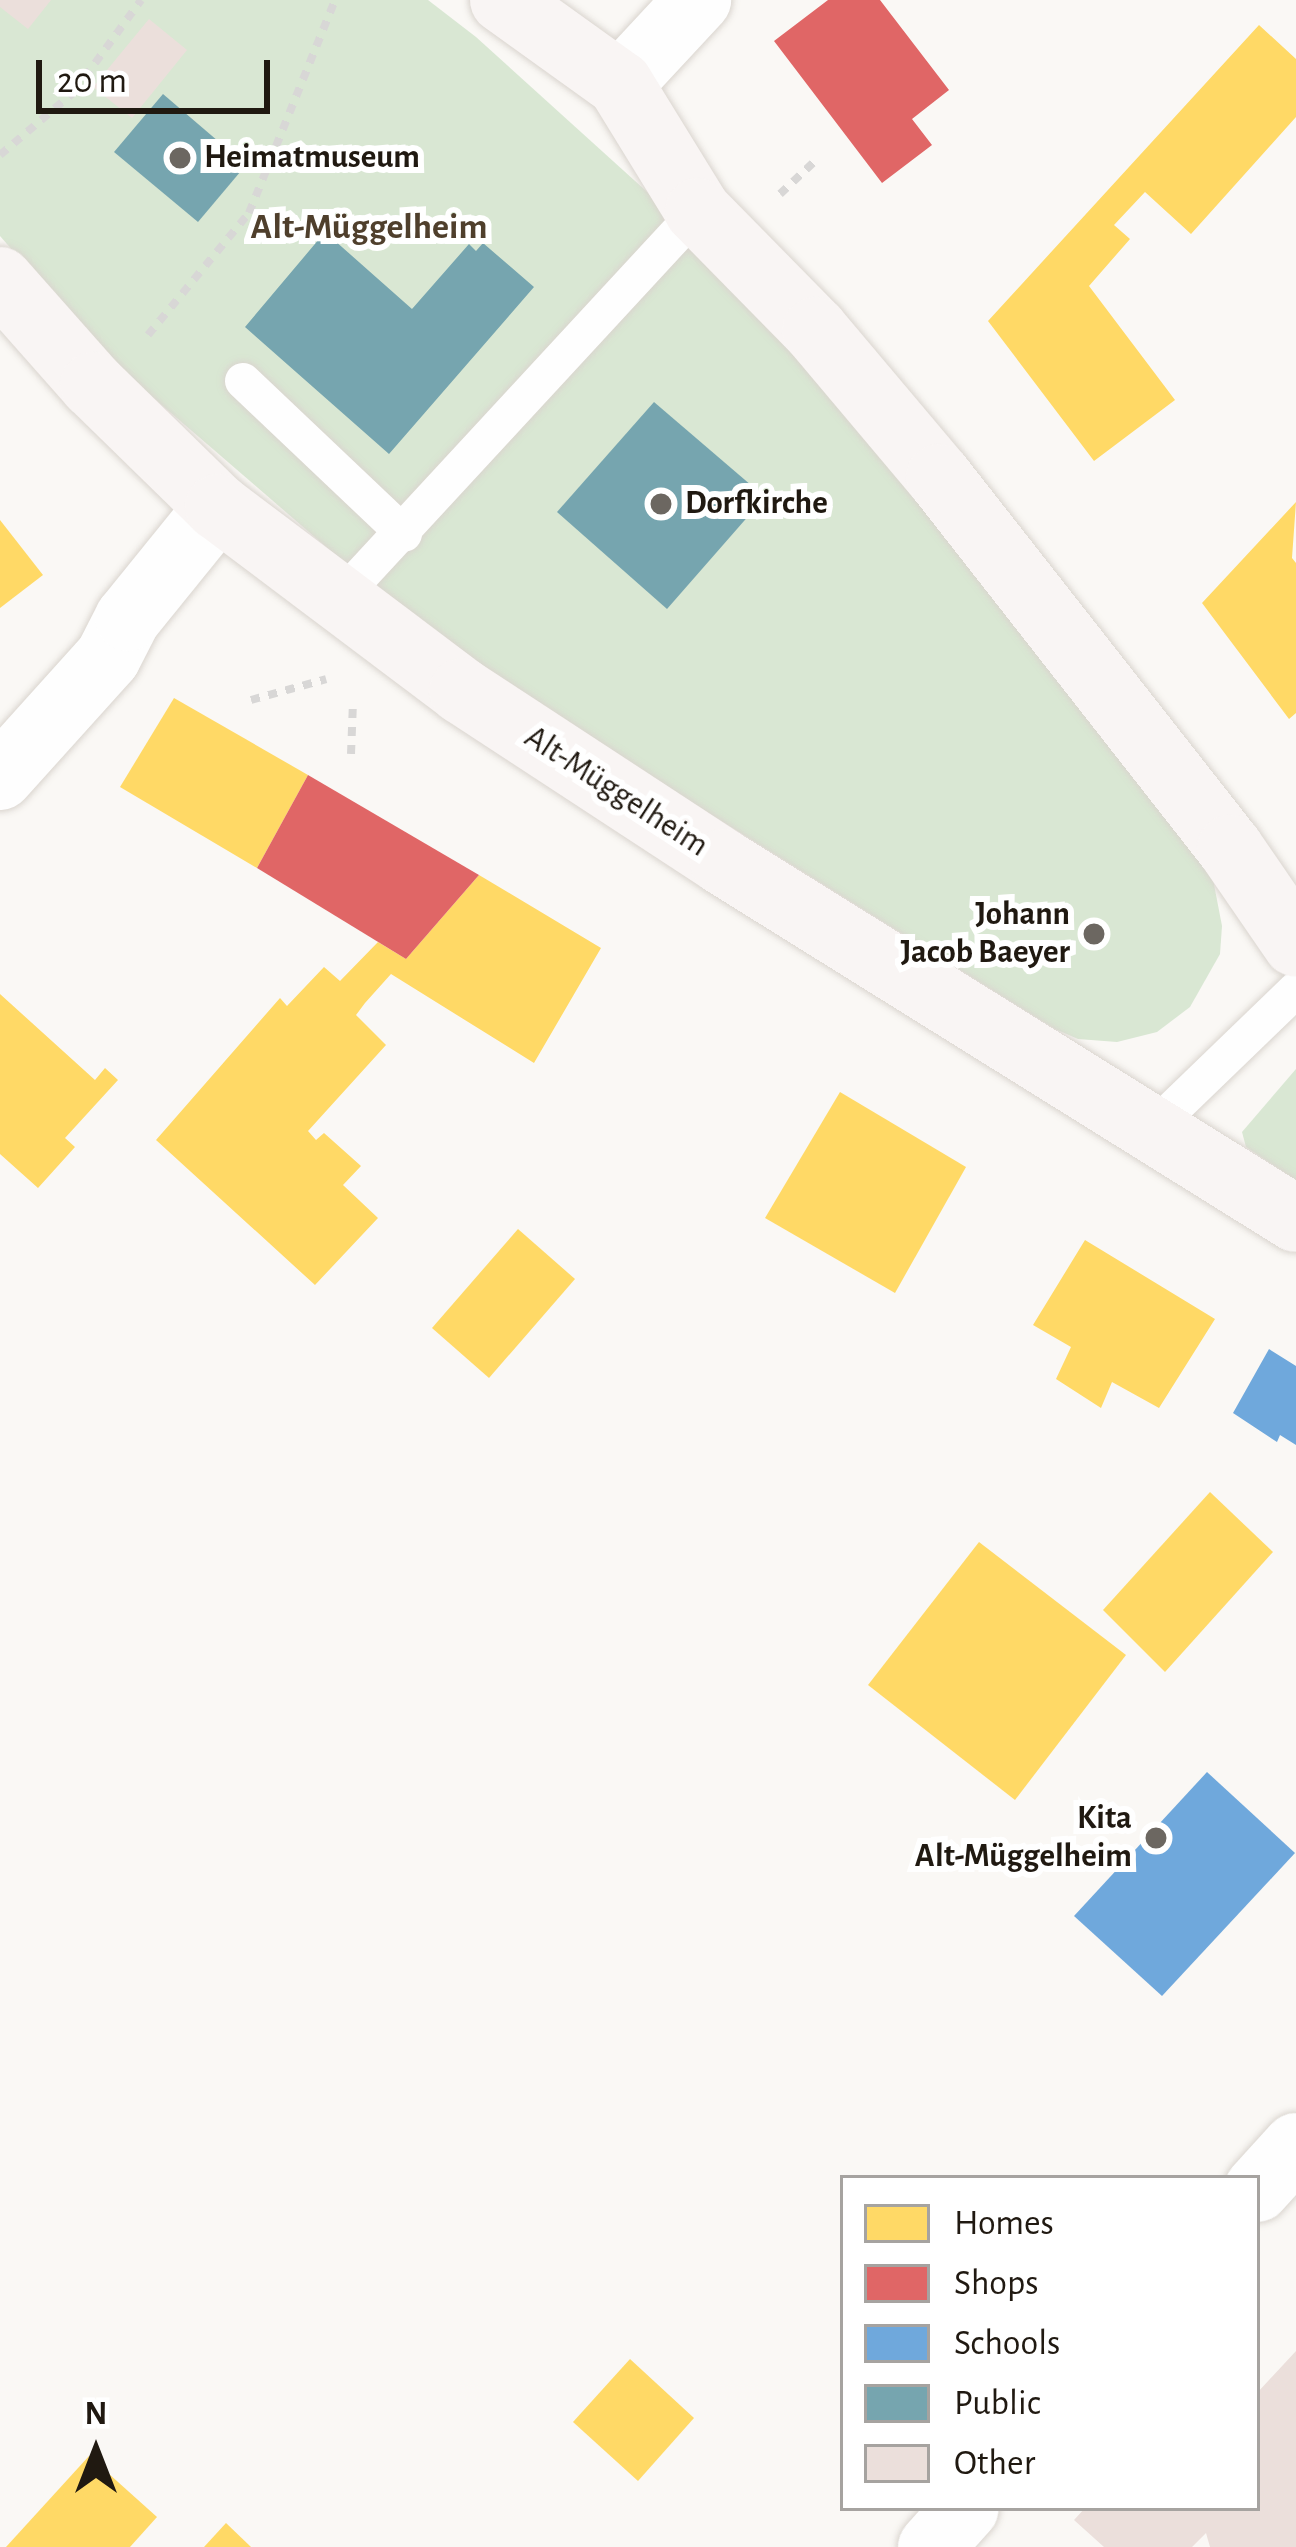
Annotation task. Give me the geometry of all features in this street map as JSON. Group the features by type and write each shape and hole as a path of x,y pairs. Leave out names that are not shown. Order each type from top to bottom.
{"main road":[{"path":"503,0 620,84 698,212 815,330 939,477 1230,848 1296,944"},
{"name":"Alt-Müggelheim","path":"0,280 94,385 218,507 462,691 704,850 1296,1220"}],"street":[{"path":"620,84 698,0"},
{"path":"0,777 108,657 128,618 218,507"},
{"path":"1260,2185 1296,2146"},
{"path":"931,2547 963,2511"}],"lane":[{"path":"341,597 698,212"},
{"path":"243,381 404,534"},
{"path":"1152,1129 1296,990"}],"path":[{"path":"0,154 74,92 141,0"},
{"path":"94,385 140,344 249,213 335,0"},
{"path":"251,700 333,677"},
{"path":"351,754 353,692"}],"green space":[{"path":"0,0 428,0 476,37 719,257 824,365 1212,874 1222,926 1220,954 1190,1007 1157,1032 1117,1042 1078,1039 1055,1029 558,719 375,589 105,356 0,236"},
{"path":"1296,1069 1296,1180 1246,1147 1242,1132"}],"building: Homes":[{"path":"1259,25 1296,59 1296,117 1191,234 1145,192 1114,225 1130,239 1089,286 1175,400 1094,461 988,321"},
{"path":"1296,502 1292,558 1296,563 1296,713 1289,719 1202,603"},
{"path":"0,520 43,575 0,608"},
{"path":"174,698 308,775 257,868 120,787"},
{"path":"479,875 601,948 534,1063 391,974 365,1003 356,1015 386,1045 308,1131 316,1140 324,1133 361,1166 343,1185 378,1218 315,1285 156,1140 280,998 287,1006 324,967 340,981 378,942 406,959"},
{"path":"0,994 95,1080 105,1068 118,1080 65,1138 75,1147 38,1188 0,1154"},
{"path":"840,1092 966,1167 895,1293 765,1218"},
{"path":"518,1229 575,1279 489,1378 432,1328"},
{"path":"1085,1240 1215,1319 1159,1408 1112,1382 1101,1408 1056,1379 1071,1347 1033,1325"},
{"path":"1210,1492 1273,1552 1165,1672 1103,1610"},
{"path":"979,1542 1126,1655 1015,1800 868,1685"},
{"path":"630,2359 694,2418 638,2481 573,2422"},
{"path":"89,2456 157,2517 130,2547 6,2547"},
{"path":"226,2523 251,2547 204,2547"}],"building: Shops":[{"path":"828,0 880,0 949,90 912,119 932,145 882,183 774,41"},
{"path":"308,775 479,875 406,959 257,868"}],"building: Schools":[{"path":"1269,1349 1296,1366 1296,1445 1280,1435 1277,1442 1233,1413"},
{"path":"1207,1772 1295,1853 1162,1996 1074,1916"}],"building: Public":[{"name":"Heimatmuseum","path":"163,94 246,165 198,222 114,152"},
{"path":"325,232 412,309 469,244 476,251 483,243 534,287 389,454 245,327"},
{"name":"Dorfkirche","path":"654,402 765,497 667,609 557,512"}],"building: Other":[{"path":"0,0 51,0 28,29 0,7"},
{"path":"149,19 187,50 132,118 93,87"},
{"path":"1296,2351 1296,2547 1210,2547 1206,2533 1192,2547 1104,2547 1074,2520 1082,2511 1260,2511 1260,2390"}],"place":[{"name":"Heimatmuseum","path":"180,158"},
{"name":"Dorfkirche","path":"661,504"},
{"name":"Johann Jacob Baeyer","path":"1094,934"},
{"name":"Kita Alt-Müggelheim","path":"1156,1838"}],"district":[{"name":"Alt-Müggelheim","path":"369,228"}]}
